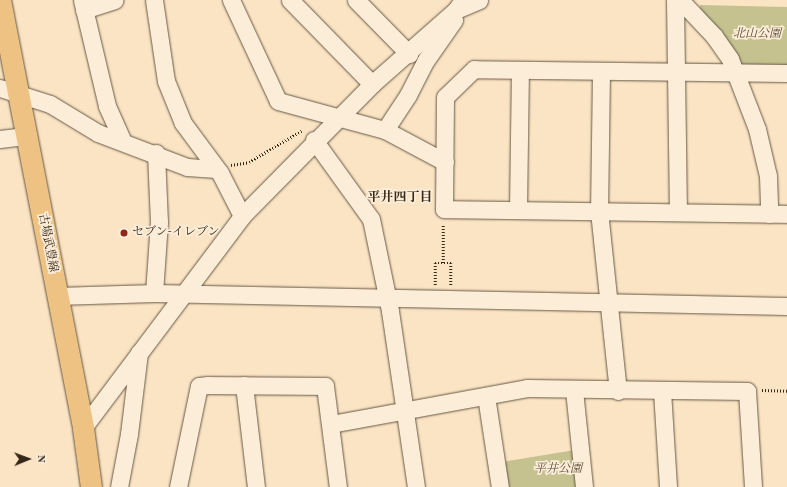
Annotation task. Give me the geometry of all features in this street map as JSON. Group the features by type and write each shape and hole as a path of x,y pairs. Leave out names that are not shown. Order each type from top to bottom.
{"main road":[{"name":"古場武豊線","path":"0,0 9,91 26,136 84,428 91,487"}],"street":[{"path":"114,0 83,5 107,106 122,140"},
{"path":"154,0 166,81 183,123 216,169 242,216"},
{"path":"231,0 278,101 332,114 385,130 445,162"},
{"path":"290,0 372,84"},
{"path":"356,0 409,54"},
{"path":"84,428 139,352 242,216 314,140 332,114 409,54 459,3 479,0"},
{"path":"675,0 678,212"},
{"path":"680,0 718,41 735,72 756,129 768,176 769,214"},
{"path":"385,130 408,95 426,60 451,29 459,3"},
{"path":"787,73 474,69 445,97 444,209 787,214"},
{"path":"518,210 520,70"},
{"path":"601,71 599,211 618,390"},
{"path":"9,91 50,104 98,133 122,140 187,167 216,169"},
{"path":"0,139 26,136"},
{"path":"314,140 371,219 387,298 416,487"},
{"path":"154,293 159,222 156,153"},
{"path":"57,296 154,293 787,306"},
{"path":"119,487 129,434 139,352"},
{"path":"244,385 256,487"},
{"path":"178,487 199,386 244,385 325,386 338,487"},
{"path":"331,424 527,388 574,390 747,391 753,487"},
{"path":"574,390 584,487"},
{"path":"662,391 668,487"},
{"path":"486,396 500,487"}],"path":[{"path":"216,169 248,162 290,140 332,114"},
{"path":"443,263 444,209"},
{"path":"435,287 435,263 451,263 451,287"},
{"path":"747,391 787,391"}],"green space":[{"name":"北山公園","path":"700,5 787,7 787,67 742,66 700,15"},
{"name":"平井公園","path":"575,450 579,487 506,487 502,462"}],"place":[{"name":"セブン-イレブン","path":"124,233"}],"district":[{"name":"平井四丁目","path":"400,198"}]}
